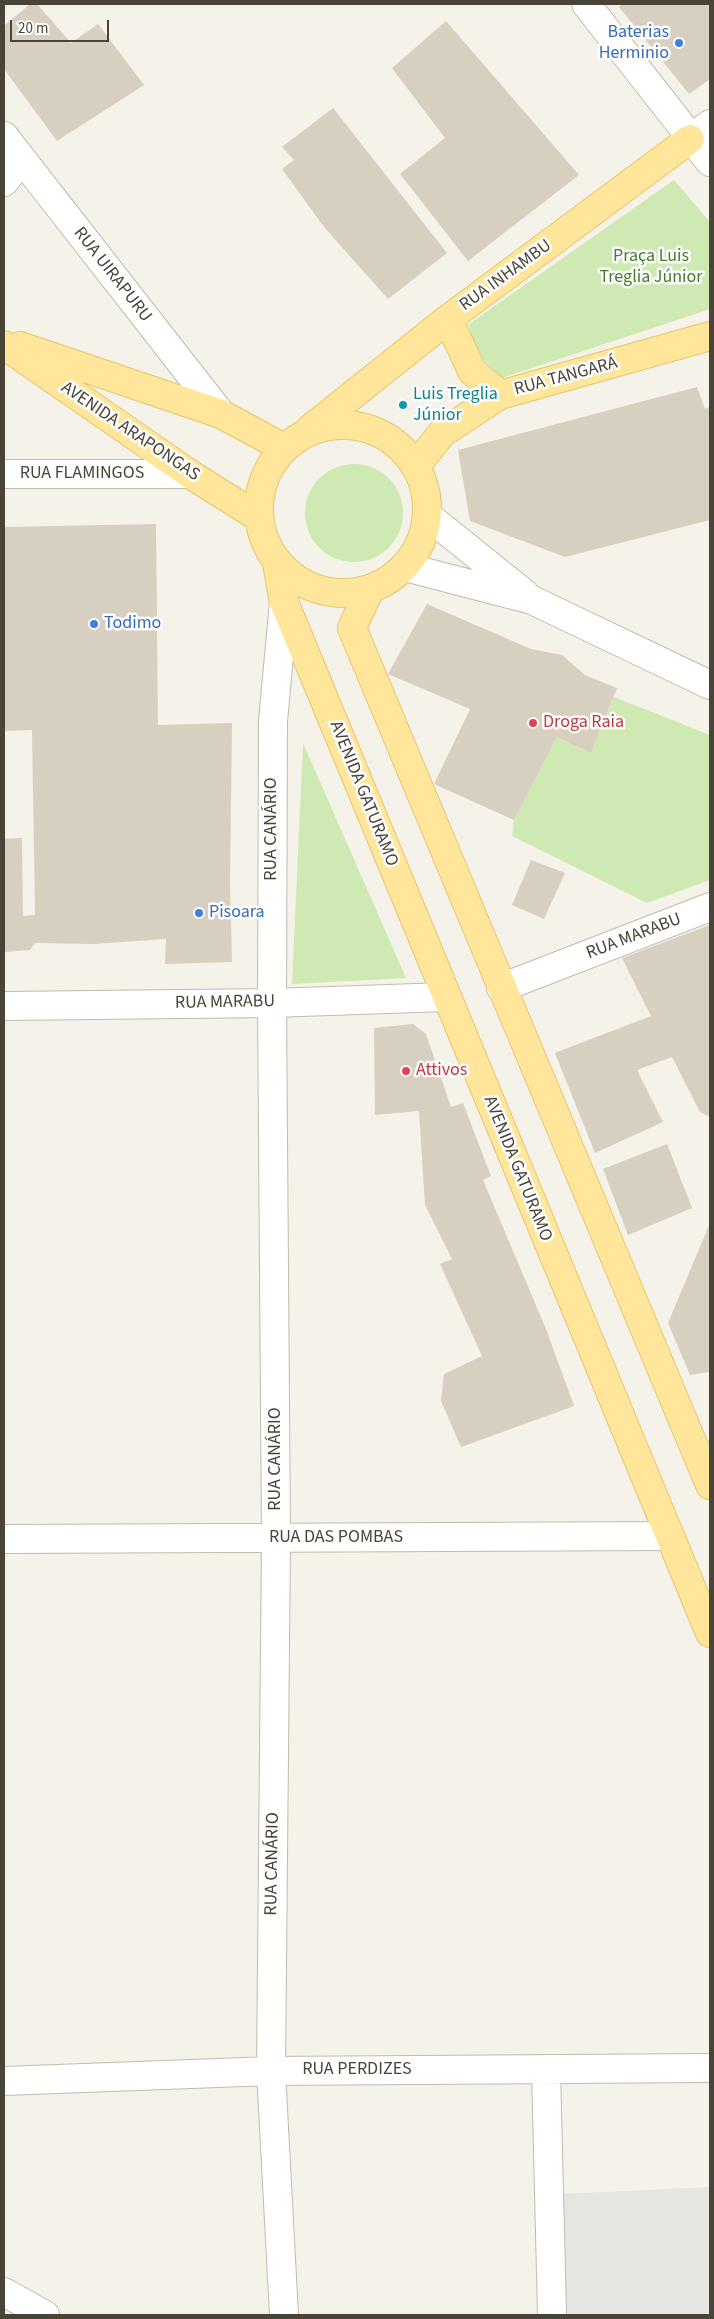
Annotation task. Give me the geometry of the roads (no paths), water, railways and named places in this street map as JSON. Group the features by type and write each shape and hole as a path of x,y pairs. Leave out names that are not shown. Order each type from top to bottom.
{"main road":[{"name":"RUA INHAMBU","path":"306,432 448,319 700,132"},
{"path":"448,319 472,371 500,395"},
{"name":"RUA TANGARÁ","path":"416,466 442,433 500,395 710,336"},
{"name":"AVENIDA ARAPONGAS","path":"4,340 221,414 284,448"},
{"name":"AVENIDA ARAPONGAS","path":"4,345 190,474 258,517"},
{"path":"330,425 356,425 380,433 400,447 416,466 426,493 428,516 418,548 405,567 389,579 370,589 345,593 320,590 296,579 277,563 264,542 258,517 260,492 269,468 284,448 306,432 330,425"},
{"name":"AVENIDA GATURAMO","path":"277,563 284,602 710,1633"},
{"path":"370,589 352,628 710,1485"}],"street":[{"path":"586,4 700,132 710,162"},
{"name":"RUA UIRAPURU","path":"4,136 221,414"},
{"path":"4,182 22,159"},
{"name":"RUA FLAMINGOS","path":"4,474 190,474"},
{"path":"428,516 532,600"},
{"path":"405,567 532,600 710,685"},
{"name":"RUA CANÁRIO","path":"284,602 273,721 272,1003 276,1538 271,2071 284,2315"},
{"name":"RUA MARABU","path":"501,988 710,907"},
{"name":"RUA MARABU","path":"4,1006 272,1003 446,997"},
{"name":"RUA DAS POMBAS","path":"4,1539 669,1536"},
{"name":"RUA PERDIZES","path":"4,2081 271,2071 710,2068"},
{"path":"546,2069 552,2315"},
{"path":"4,2292 45,2315"}],"place":[{"name":"Baterias Herminio","path":"679,43"},
{"name":"Luis Treglia Júnior","path":"403,405"},
{"name":"Todimo","path":"94,624"},
{"name":"Droga Raia","path":"533,723"},
{"name":"Pisoara","path":"199,913"},
{"name":"Attivos","path":"406,1071"}],"park label":[{"name":"Praça Luis Treglia Júnior","path":"651,267"}]}
